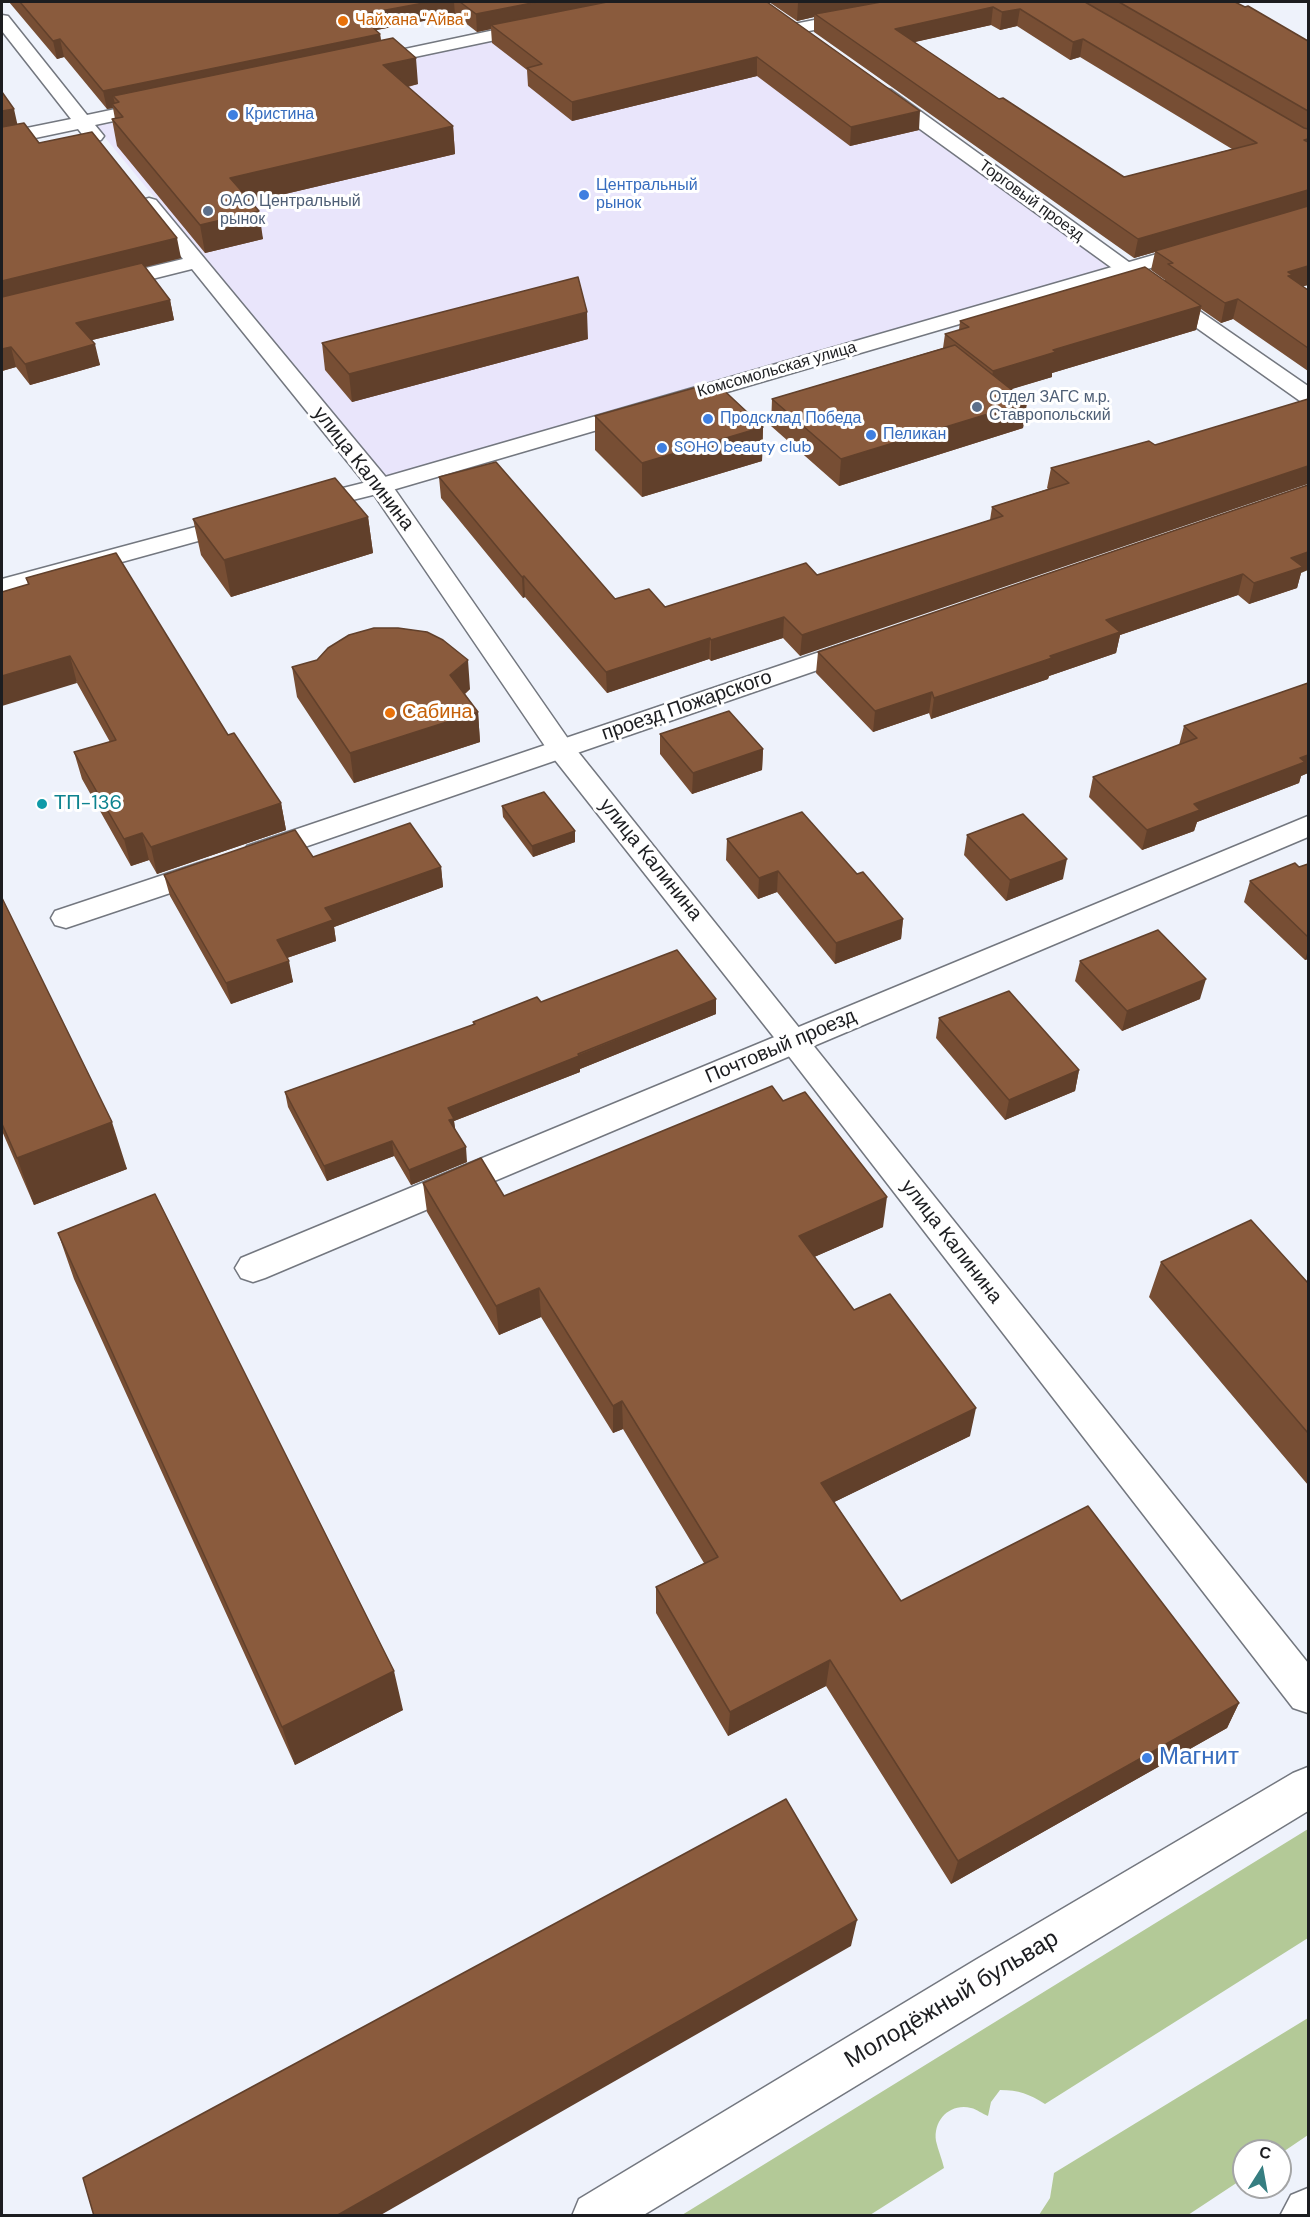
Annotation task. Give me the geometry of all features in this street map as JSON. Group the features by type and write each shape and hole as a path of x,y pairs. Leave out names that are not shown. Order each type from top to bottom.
{"street":[{"path":"794,29 929,2"},
{"path":"775,15 813,43"},
{"path":"2,20 104,148"},
{"path":"350,65 560,21"},
{"name":"Торговый проезд","path":"871,85 1126,269 1308,396"},
{"path":"2,139 176,102"},
{"name":"улица Калинина","path":"140,192 380,486 561,749 795,1042 998,1303 1308,1694"},
{"name":"Комсомольская улица","path":"2,587 380,486 1217,243"},
{"path":"93,288 196,262"},
{"name":"проезд Пожарского","path":"66,918 878,640"},
{"name":"Почтовый проезд","path":"253,1268 1308,826"},
{"name":"Молодёжный бульвар","path":"596,2216 993,1975 1308,1788"},
{"path":"1304,2216 1308,2212"}],"shaded area":[{"name":"Центральный рынок","path":"668,2 745,2 1117,266 385,477 93,123"}],"green space":[{"path":"1308,1829 1308,1938 1045,2104 1024,2093 1000,2090 991,2102 988,2116 971,2108 956,2108 950,2111 940,2120 936,2133 944,2168 870,2215 682,2215"},
{"path":"1308,2018 1308,2135 1292,2146 1292,2139 1232,2139 1232,2186 1188,2215 1039,2215 1050,2198 1054,2173"}],"building":[{"path":"20,2 429,2 359,15 380,34 103,91 60,39 53,41"},
{"path":"460,2 537,2 476,14"},
{"path":"607,2 767,2 920,111 851,127 757,57 572,102 527,68 542,64 491,25"},
{"path":"881,2 1085,2 1308,129 1308,139 1304,140 1308,142 1308,190 1138,239 815,14","holes":["993,7 1002,12 1020,9 1073,42 1083,39 1257,143 1124,177 1003,98 999,99 895,29"]},
{"path":"1119,2 1235,2 1245,7 1248,6 1308,41 1308,111"},
{"path":"393,38 416,58 383,65 453,126 230,178 259,211 200,225 112,119 123,117 112,104 119,102 113,96"},
{"path":"2,92 14,109 2,111"},
{"path":"24,123 39,143 92,132 177,238 2,281 2,127"},
{"path":"1308,206 1308,266 1288,272 1293,275 1288,276 1308,290 1308,348 1238,299 1225,303 1168,264 1173,263 1155,251"},
{"path":"142,263 170,300 76,323 95,344 25,364 11,347 2,349 2,297"},
{"path":"1145,267 1201,306 1053,350 1056,352 993,371 945,334 969,327 960,321"},
{"path":"578,277 587,312 349,374 322,343"},
{"path":"955,345 1027,402 841,459 772,399"},
{"path":"715,382 763,427 642,463 595,416"},
{"path":"1308,399 1308,466 802,635 784,617 606,672 524,576 522,577 439,477 496,462 615,599 649,589 665,607 806,563 817,575 1003,516 992,507 1069,483 1051,468 1149,441 1155,445"},
{"path":"335,478 368,517 224,560 193,519"},
{"path":"1308,485 1308,552 1291,558 1303,567 1254,583 1243,574 1106,620 1120,632 1050,656 1052,658 934,698 932,692 875,711 818,652"},
{"path":"116,553 228,735 234,733 281,803 151,847 142,833 124,839 74,752 116,740 70,656 2,676 2,592 29,584 26,578"},
{"path":"374,628 398,628 427,632 443,640 468,660 450,675 478,712 350,753 292,667 317,660 328,648 349,635"},
{"path":"1308,683 1308,755 1300,758 1305,762 1194,804 1200,810 1147,830 1093,777 1197,738 1184,726"},
{"path":"729,711 763,749 693,773 660,734"},
{"path":"544,792 575,831 532,846 502,806"},
{"path":"802,812 857,874 863,872 903,919 836,943 778,871 759,878 727,839"},
{"path":"1023,814 1067,859 1010,880 967,835"},
{"path":"410,823 441,867 325,908 333,920 277,940 289,961 226,983 164,875 295,830 313,857"},
{"path":"1295,863 1299,867 1308,864 1308,937 1250,881"},
{"path":"2,898 112,1122 17,1158 2,1124"},
{"path":"1158,930 1206,979 1127,1011 1080,961"},
{"path":"677,950 716,999 448,1108 454,1119 449,1120 466,1147 409,1170 392,1141 324,1166 285,1092 475,1024 473,1022 537,997 541,1002"},
{"path":"1009,991 1079,1070 1009,1100 939,1018"},
{"path":"772,1086 783,1101 805,1092 887,1197 799,1236 854,1310 890,1294 976,1408 821,1483 901,1601 1088,1506 1239,1703 958,1861 830,1660 730,1712 656,1587 718,1557 622,1401 613,1406 539,1288 496,1306 423,1183 481,1158 504,1196"},
{"path":"155,1194 394,1671 282,1727 58,1233"},
{"path":"1251,1220 1308,1283 1308,1433 1161,1262"},
{"path":"786,1799 857,1920 336,2216 94,2216 83,2178"}],"place":[{"name":"Чайхана \"Айва\"","path":"343,21"},
{"name":"Кристина","path":"233,115"},
{"name":"Центральный рынок","path":"584,195"},
{"name":"ОАО Центральный рынок","path":"208,211"},
{"name":"Отдел ЗАГС м.р. Ставропольский","path":"977,407"},
{"name":"Продсклад Победа","path":"708,419"},
{"name":"Пеликан","path":"871,435"},
{"name":"SOHO beauty club","path":"662,448"},
{"name":"Сабина","path":"390,713"},
{"name":"ТП-136","path":"42,804"},
{"name":"Магнит","path":"1147,1758"}]}
